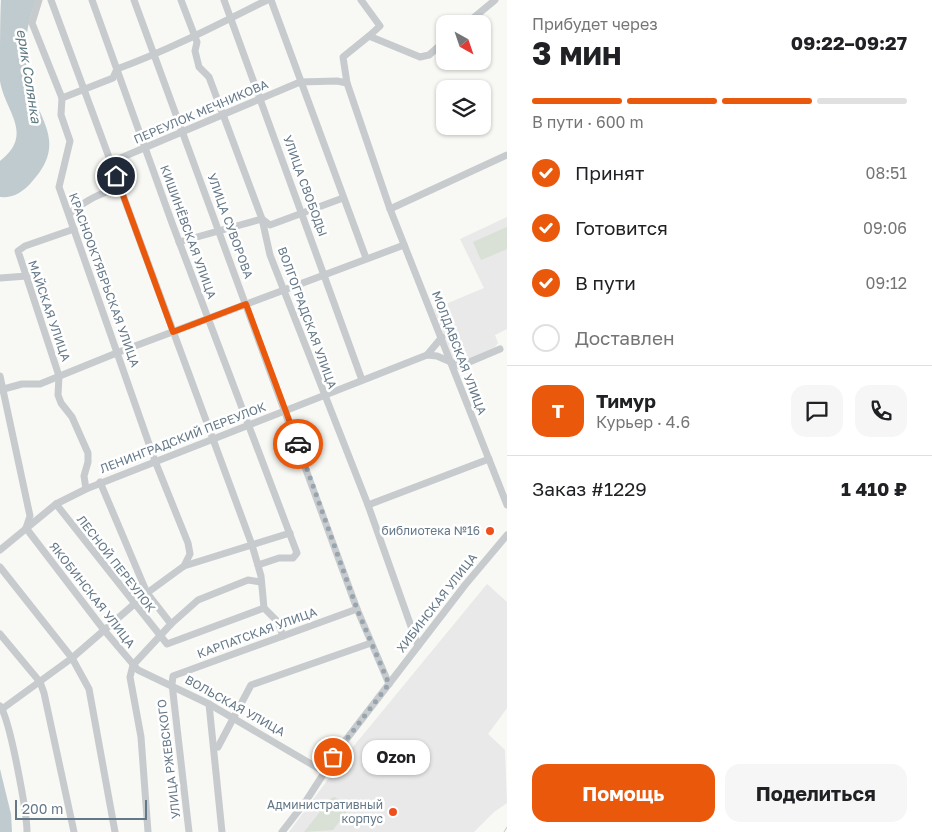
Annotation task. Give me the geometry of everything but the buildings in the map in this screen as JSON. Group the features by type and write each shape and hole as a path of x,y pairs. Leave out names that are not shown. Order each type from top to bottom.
{"street":[{"name":"КРАСНООКТЯБРЬСКАЯ УЛИЦА","path":"39,0 32,24 62,98 61,115 68,133 70,146 59,187 119,352 155,461 190,548 190,554 184,566"},
{"path":"51,0 252,546 258,565 264,608 278,622 283,636"},
{"name":"КИШИНЁВСКАЯ УЛИЦА","path":"92,0 179,242 297,555 293,558 278,558 258,565"},
{"name":"УЛИЦА СУВОРОВА","path":"134,0 357,609 389,684"},
{"name":"ВОЛГОГРАДСКАЯ УЛИЦА","path":"181,0 197,42 195,51 199,67 209,77 262,219 270,255 368,505 418,646"},
{"name":"УЛИЦА СВОБОДЫ","path":"224,0 362,380"},
{"path":"62,98 113,78 117,68 154,55 194,37 267,0"},
{"path":"271,0 366,258"},
{"path":"361,0 380,26 369,36 420,57 429,55 436,49"},
{"path":"477,15 495,0"},
{"name":"МОЛДАВСКАЯ УЛИЦА","path":"369,36 343,57 347,83 390,209 507,505"},
{"path":"300,82 337,81 347,83"},
{"name":"ПЕРЕУЛОК МЕЧНИКОВА","path":"111,162 300,82"},
{"path":"390,209 507,155"},
{"path":"69,214 79,205 111,190 121,189"},
{"path":"179,242 262,219 270,225 343,198"},
{"name":"МАЙСКАЯ УЛИЦА","path":"74,229 25,246 18,252 59,376 58,396 72,417 88,454 84,476 86,489"},
{"path":"1,390 22,384 40,384 119,352 404,245"},
{"path":"0,278 27,276"},
{"path":"426,355 442,337"},
{"path":"426,355 436,356 460,366 500,349"},
{"name":"ЛЕНИНГРАДСКИЙ ПЕРЕУЛОК","path":"0,550 56,504 100,482 214,440 426,355"},
{"path":"0,376 1,390 30,516 26,528"},
{"path":"368,505 488,459"},
{"path":"100,482 147,593 172,624"},
{"name":"ЛЕСНОЙ ПЕРЕУЛОК","path":"56,504 159,636"},
{"name":"ЯКОБИНСКАЯ УЛИЦА","path":"26,528 133,665 130,677 141,736 148,832"},
{"path":"27,832 26,809 1,708 72,658 147,593 184,566 290,533"},
{"name":"ХИБИНСКАЯ УЛИЦА","path":"282,832 306,801 324,770 389,684 507,536"},
{"path":"0,567 72,658 89,689 115,832"},
{"path":"133,665 159,636 202,598 248,580 261,582"},
{"path":"159,636 170,645 264,608"},
{"name":"КАРПАТСКАЯ УЛИЦА","path":"172,684 173,676 357,609"},
{"path":"0,634 40,682 74,832"},
{"path":"218,748 251,685 371,643"},
{"name":"ВОЛЬСКАЯ УЛИЦА","path":"133,665 209,704 324,770"},
{"name":"УЛИЦА РЖЕВСКОГО","path":"172,684 189,832"},
{"path":"209,704 222,832"}],"shaded area":[{"path":"1,0 36,0 30,18 25,53 30,87 49,141 48,154 42,168 30,184 9,197 0,197 0,161 10,151 17,132 0,81"},
{"path":"507,217 507,329 495,335 498,343 495,347 460,363 454,361 434,309 484,288 460,239"},
{"path":"507,227 507,249 481,260 473,242"},
{"path":"487,584 507,602 507,708 488,734 505,750 507,803 494,812 474,832 289,832 344,758"},
{"path":"0,769 11,814 12,832 0,832"},
{"path":"335,797 347,806 347,811 333,830 304,832 331,798"}],"waterway":[{"path":"504,832 507,827"}],"way so far":[{"path":"298,444 357,609 389,684 333,757"}],"place":[{"name":"библиотека №16","path":"490,531"},
{"name":"Ozon","path":"333,757"},
{"name":"Административный корпус","path":"393,812"}],"route":[{"path":"116,176 173,332 246,304 298,444"}],"water label":[{"name":"ерик Солянка","path":"29,76"}]}
